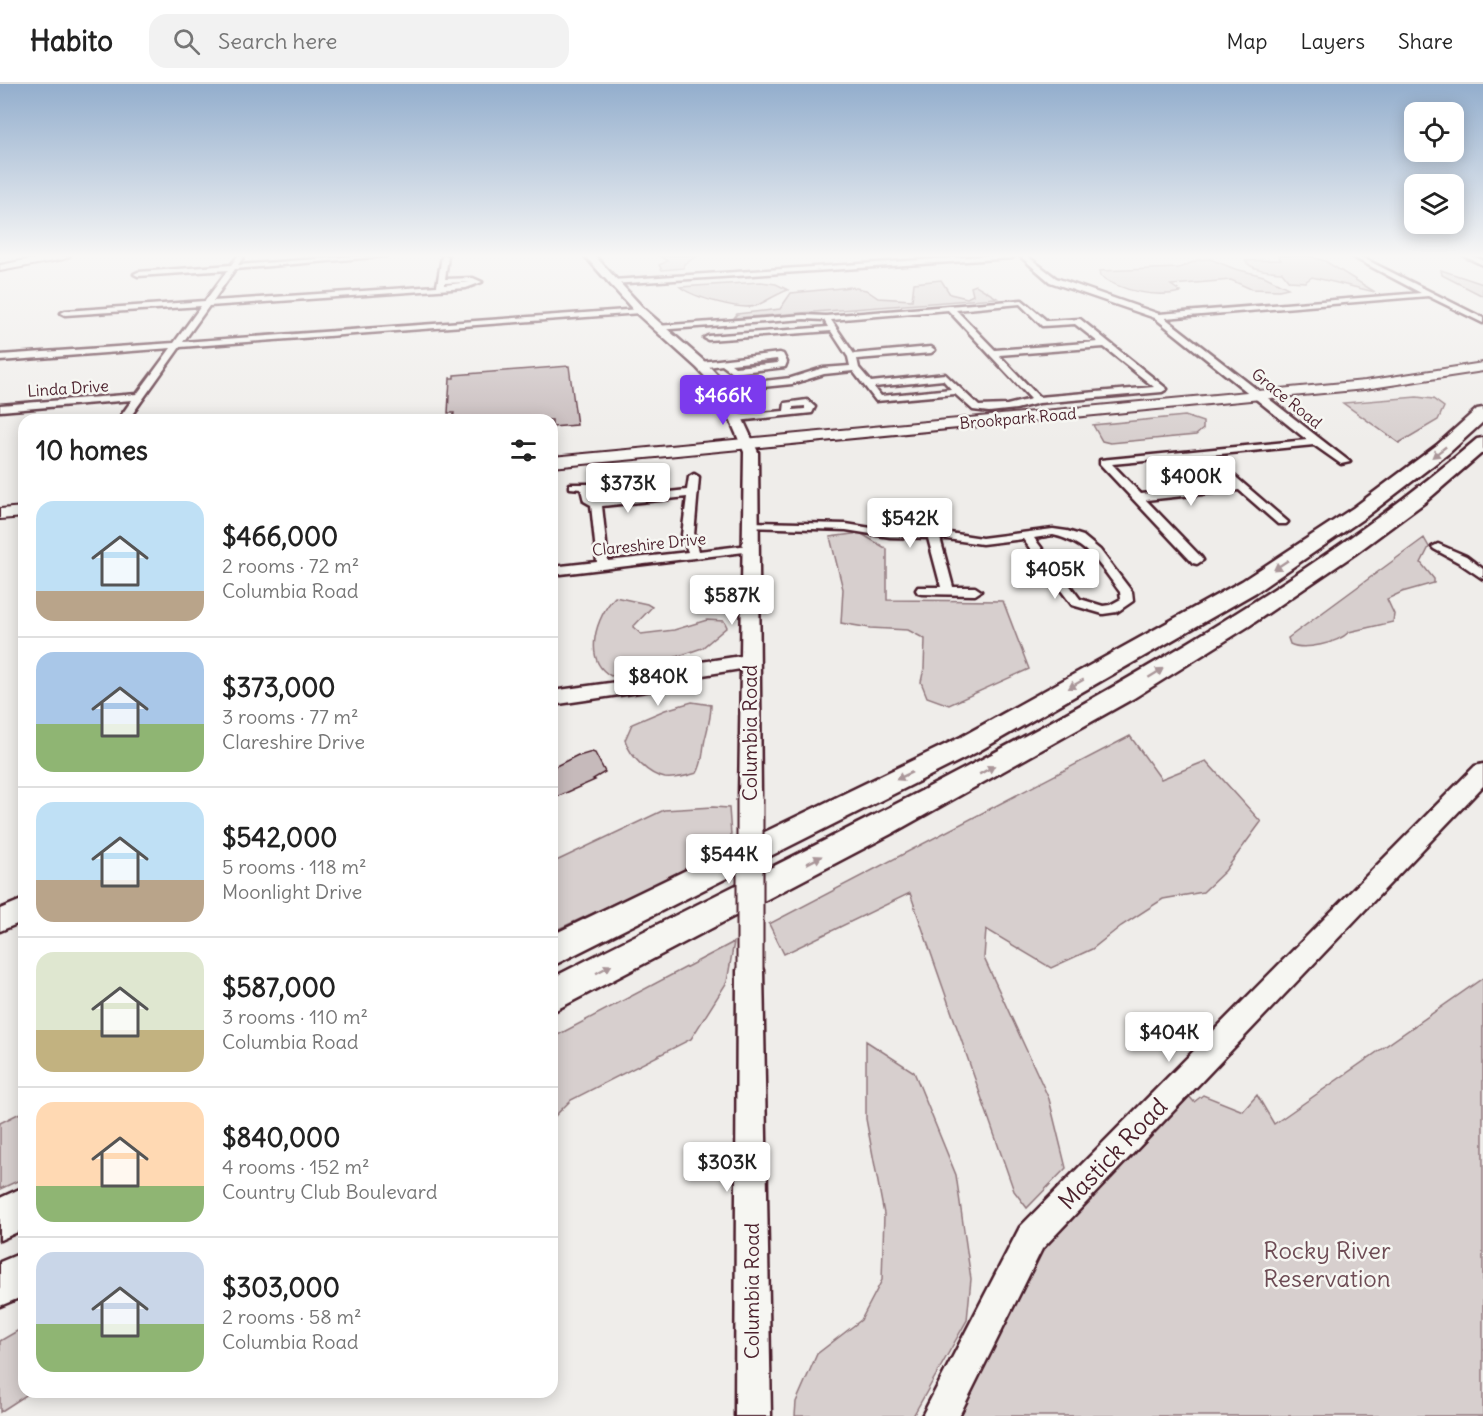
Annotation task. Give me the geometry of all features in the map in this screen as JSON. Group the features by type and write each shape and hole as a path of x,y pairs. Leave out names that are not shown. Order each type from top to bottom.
{"highway":[{"path":"558,948 970,744 1250,586 1360,512 1443,449 1483,413"},
{"path":"558,993 986,770 1138,685 1275,600 1389,522 1483,443"},
{"path":"0,1220 18,1210"},
{"path":"0,1285 18,1276"}],"main road":[{"name":"Brookpark Road","path":"1264,399 1483,367"},
{"name":"Brookpark Road","path":"558,462 748,448 1264,399 1369,393 1483,376"},
{"name":"Brookpark Road","path":"558,471 748,448"},
{"path":"0,514 18,512"},
{"path":"0,525 18,524"}],"street":[{"path":"127,414 196,318"},
{"path":"0,358 545,318"},
{"name":"Columbia Road","path":"647,318 701,365 723,388 748,448 753,1416"},
{"path":"657,328 788,318"},
{"path":"826,318 831,329 852,357 855,368 879,399 958,391"},
{"path":"960,318 1037,400"},
{"path":"868,385 945,377 974,408 1027,405 1037,400 1162,389 1077,321 1046,324 1040,318"},
{"name":"Grace Road","path":"1161,318 1316,442 1345,462"},
{"path":"708,338 831,329"},
{"path":"993,353 1106,344"},
{"path":"852,357 931,350"},
{"path":"701,365 780,356 783,362 782,365 733,370 724,363"},
{"path":"723,388 792,381 824,371 855,368"},
{"name":"Linda Drive","path":"0,408 139,397"},
{"path":"737,418 789,413"},
{"path":"1197,560 1104,462 1316,442"},
{"path":"1202,453 1282,522"},
{"path":"694,477 688,536 695,555"},
{"path":"574,486 586,486 590,501 596,503 691,492"},
{"path":"1138,498 1241,487"},
{"path":"596,503 603,566"},
{"path":"750,525 846,527 890,534 933,535 982,541 1053,532 1075,536 1088,543 1126,592 1127,601 1113,609 1094,609 1076,602 1027,536"},
{"path":"933,535 948,590"},
{"path":"1438,547 1483,575"},
{"name":"Clareshire Drive","path":"558,570 749,549"},
{"path":"922,590 975,591"},
{"path":"558,697 641,684 651,685 686,672 750,662"},
{"path":"558,708 637,696 646,692 651,685"},
{"name":"Mastick Road","path":"940,1416 1031,1238 1483,772"},
{"path":"0,905 18,898"},
{"path":"0,920 18,912"}],"green space":[{"path":"1417,397 1433,399 1444,407 1438,420 1399,443 1343,403"},
{"path":"1185,416 1203,422 1203,429 1196,435 1110,443 1102,441 1093,425"},
{"path":"860,533 887,549 887,600 1003,601 1029,669 949,705 927,697 921,682 925,639 908,630 870,628 841,623 843,589 830,537"},
{"path":"1424,538 1429,547 1421,563 1434,579 1434,583 1387,599 1394,614 1393,622 1349,632 1337,640 1321,645 1304,647 1290,644 1288,638"},
{"path":"615,597 652,607 633,627 641,634 674,630 707,620 724,621 727,627 702,648 647,667 611,676 602,669 597,660 595,638 602,615"},
{"path":"692,702 711,705 702,760 697,773 665,778 652,773 640,764 627,746 625,740 632,724"},
{"path":"1130,736 1161,779 1206,761 1261,822 1225,871 1203,892 1163,899 1121,926 1092,949 1051,968 986,929 984,958 1049,1099 1066,1168 1027,1208 1014,1191 910,893 784,954 769,924"},
{"path":"729,808 732,849 558,929 558,860 664,810"},
{"path":"734,942 727,982 691,1039 571,1100 558,1113 558,1035"},
{"name":"Rocky River Reservation","path":"1483,978 1483,1416 948,1416 1034,1244 1184,1090 1194,1102 1203,1095 1243,1111 1257,1095 1274,1124"},
{"path":"866,1041 914,1072 956,1175 971,1279 967,1320 913,1416 795,1416 796,1402 817,1354 861,1320 882,1280 884,1214 866,1119"},
{"path":"18,1114 18,1181 0,1189 0,1123"},
{"path":"18,1330 18,1398 22,1398 0,1412 0,1341"}],"building":[{"path":"569,366 577,425 558,427 558,414 448,413 450,378 454,378 454,375"},
{"path":"595,753 605,772 593,779 595,780 558,796 558,765 579,756"}]}
